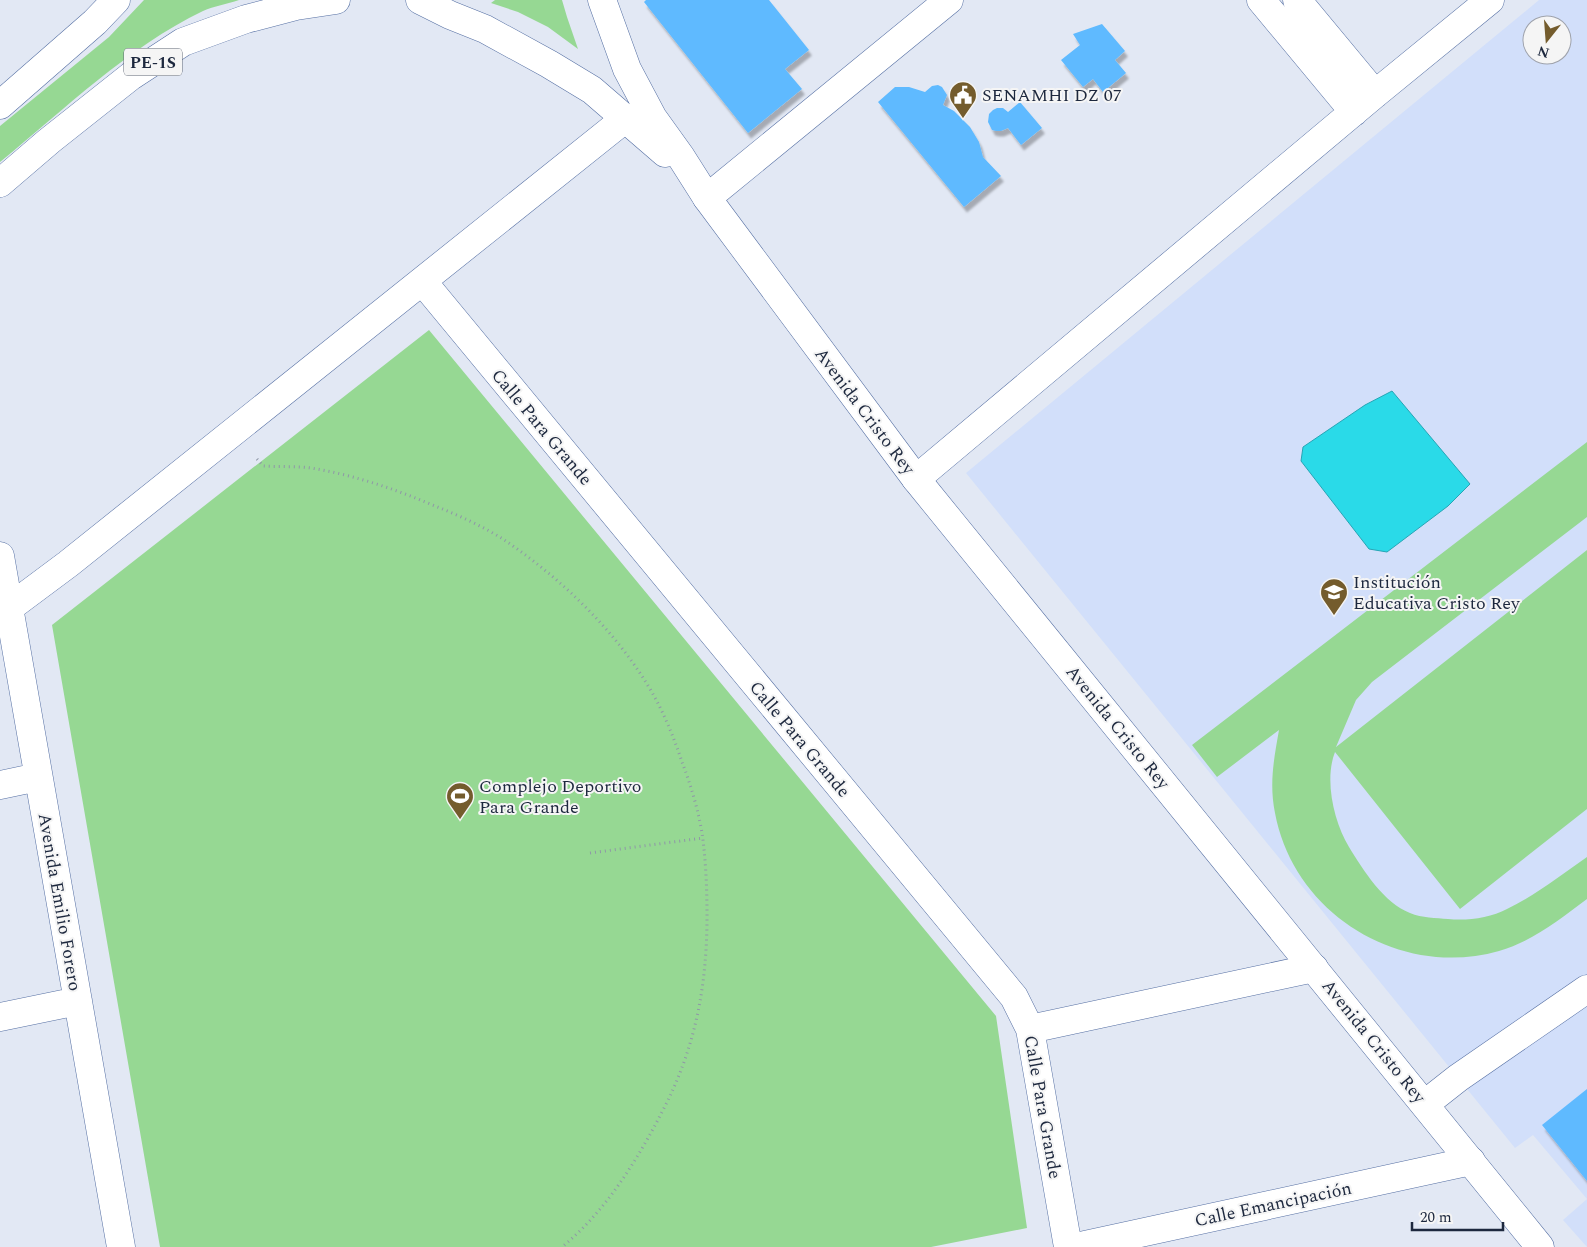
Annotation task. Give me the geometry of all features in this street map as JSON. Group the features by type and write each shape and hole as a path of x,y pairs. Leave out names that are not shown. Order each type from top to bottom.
{"main road":[{"path":"0,105 95,22 116,0"},
{"name":"PE-1S","path":"0,182 131,76 183,42 246,19 296,6 336,0"},
{"name":"Avenida Cristo Rey","path":"420,0 485,29 592,90 668,157 707,198"},
{"name":"Avenida Cristo Rey","path":"602,0 628,68 653,118 707,198 916,479 1540,1247"},
{"path":"707,198 950,0"},
{"path":"1261,0 1354,112"},
{"path":"1297,0 1375,94"},
{"path":"916,479 1375,94 1490,0"},
{"path":"9,608 68,564 626,118"},
{"name":"Calle Para Grande","path":"423,282 1014,997 1030,1029 1068,1247"},
{"name":"Avenida Emilio Forero","path":"0,556 121,1247"},
{"path":"0,785 38,777"},
{"path":"1030,1029 1314,968"},
{"path":"1425,1104 1458,1078 1587,989"},
{"path":"0,1016 78,1001"},
{"name":"Calle Emancipación","path":"1076,1247 1470,1161"}],"path":[{"path":"256,459 263,466 310,468 360,478 409,495 457,515 501,538 550,573 584,605 617,643 647,684 675,740 689,780 703,838 707,896 707,942 701,1001 691,1041 674,1089 630,1168 604,1204 575,1237 562,1247"},
{"path":"590,853 703,838"}],"shaded area":[{"name":"Institución Educativa Cristo Rey","path":"1539,0 1587,0 1587,1199 1533,1135 1515,1148 966,473"},
{"path":"1587,1199 1587,1247 1563,1220"}],"green space":[{"path":"144,0 239,0 203,11 149,42 97,80 0,162 0,126 109,37"},
{"path":"495,0 562,0 578,49 548,27 518,12 491,3"},
{"name":"Complejo Deportivo Para Grande","path":"429,330 996,1016 1027,1228 931,1247 160,1247 52,625"},
{"path":"1587,442 1587,517 1372,682 1356,700 1336,747 1587,550 1587,809 1460,909 1335,752 1330,775 1335,813 1349,847 1383,894 1391,902 1410,913 1424,917 1455,920 1493,915 1528,898 1587,857 1587,899 1534,936 1499,951 1462,957 1425,956 1390,947 1357,931 1328,909 1304,882 1286,849 1275,813 1272,791 1275,751 1279,730 1217,777 1192,745"}],"water":[{"path":"1392,391 1470,484 1448,506 1387,552 1369,549 1301,461 1303,447 1365,405"}],"building":[{"path":"646,0 769,0 809,50 785,69 802,89 748,133 644,2"},
{"path":"1102,24 1125,51 1115,60 1126,73 1103,92 1093,79 1083,87 1061,60 1080,45 1073,34"},
{"path":"938,85 942,87 947,95 943,105 954,111 970,127 979,142 983,157 1001,176 964,207 878,102 895,87 909,87 925,92 932,86"},
{"path":"1020,102 1042,128 1021,145 1008,128 1001,131 992,130 988,122 989,114 993,110 1003,108 1008,112"},
{"path":"1587,1089 1587,1181 1542,1125"}],"place":[{"name":"SENAMHI DZ 07","path":"963,119"},
{"name":"Institución Educativa Cristo Rey","path":"1334,616"},
{"name":"Complejo Deportivo Para Grande","path":"460,820"}]}
